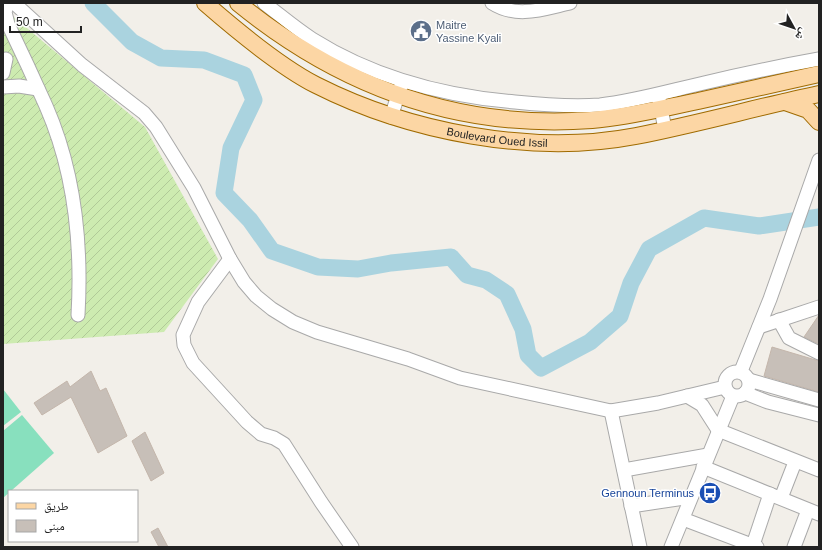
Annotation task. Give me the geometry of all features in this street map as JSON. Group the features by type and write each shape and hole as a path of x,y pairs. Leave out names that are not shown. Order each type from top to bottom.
{"main road":[{"name":"Boulevard Oued Issil","path":"205,3 231,25 275,58 314,84 390,117 460,133 527,141 572,143 635,136 819,94"},
{"name":"Boulevard Oued Issil","path":"238,3 291,42 324,62 363,82 400,89 446,109 471,114 550,122 592,120 660,102 819,74"},
{"path":"785,102 808,110 819,122"}],"street":[{"path":"8,3 5,12 8,24 56,132 71,191 80,263 78,315"},
{"path":"14,3 82,65 144,113 156,127 194,188 230,259 244,282 256,296 272,309 293,322 317,332 401,357 460,378 611,411 687,396 734,392 749,385 745,376 759,327 818,163"},
{"path":"264,3 314,40 356,62 400,89 390,117"},
{"path":"492,3 504,10 516,13 570,3"},
{"path":"3,73 6,59"},
{"path":"665,128 660,102 765,68 819,59"},
{"path":"3,87 19,86 38,89"},
{"path":"230,259 198,302 183,335 184,345 193,362 247,422 261,434 274,438 284,444 320,502 352,547"},
{"path":"759,327 819,307"},
{"path":"779,320 789,338 819,353"},
{"path":"819,400 745,376 737,371 726,377 734,392 819,415"},
{"path":"671,547 734,392"},
{"path":"687,396 702,405 718,430 795,462 818,466"},
{"path":"611,411 640,547"},
{"path":"624,470 705,461 776,496 814,512 794,547"},
{"path":"683,519 755,546 776,496 795,462"},
{"path":"631,506 691,497"}],"green space":[{"path":"3,8 145,127 218,259 164,332 3,344"},
{"path":"3,389 21,412 3,426"},
{"path":"22,415 54,453 12,490 8,490 8,494 3,498 3,431"}],"building":[{"path":"819,315 819,344 804,337"},
{"path":"772,347 819,361 819,392 764,376"},
{"path":"91,371 100,391 106,388 127,436 98,453 71,397 42,415 34,403 67,381 70,387"},
{"path":"145,432 164,473 151,481 132,441"},
{"path":"158,528 168,547 159,547 151,532"}],"waterway":[{"path":"93,3 132,42 161,58 204,60 244,75 254,100 231,148 224,193 250,220 272,251 318,267 358,269 391,263 451,257 467,275 486,280 507,294 523,329 528,355 541,368 590,342 620,316 631,283 649,249 704,218 759,226 819,217"}],"place":[{"name":"Maitre Yassine Kyali","path":"421,31"},
{"name":"Gennoun Terminus","path":"710,493"}]}
